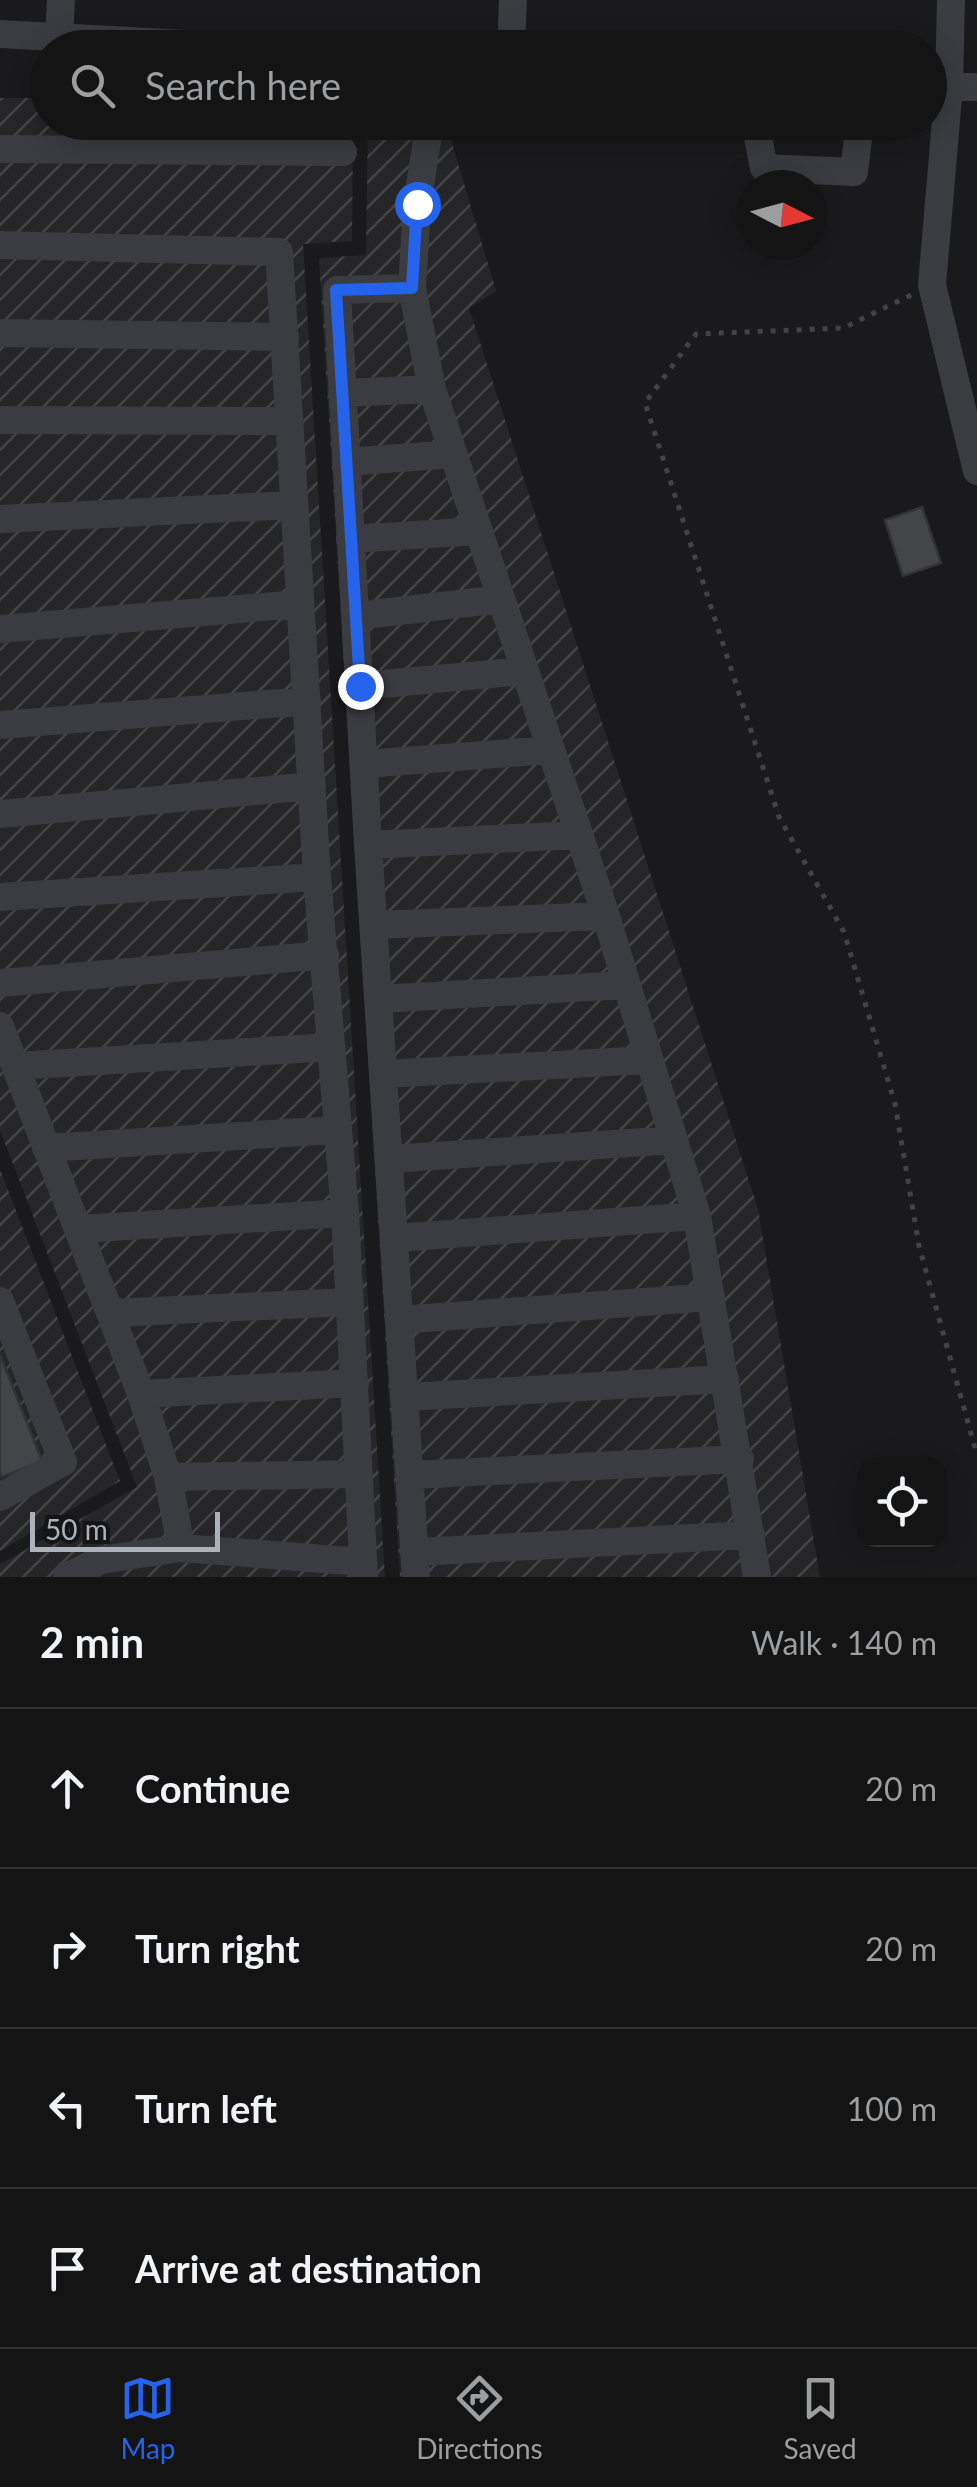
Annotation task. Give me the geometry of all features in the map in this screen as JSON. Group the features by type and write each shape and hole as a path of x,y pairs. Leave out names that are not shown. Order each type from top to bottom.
{"street":[{"path":"59,30 61,0"},
{"path":"512,30 513,0"},
{"path":"947,135 952,85 951,0"},
{"path":"0,34 30,36"},
{"path":"427,140 417,204 412,288 432,389 606,916 697,1216 758,1577"},
{"path":"759,140 764,168 854,172 858,140"},
{"path":"946,140 932,285 977,471"},
{"path":"0,148 343,152"},
{"path":"0,245 279,252 317,877 355,1383 363,1570 181,1548 100,1560 67,1577"},
{"path":"412,288 336,290 415,1564 751,1536"},
{"path":"0,333 285,337"},
{"path":"342,393 432,389"},
{"path":"0,420 288,421"},
{"path":"346,462 453,454"},
{"path":"0,520 294,505"},
{"path":"350,540 479,532"},
{"path":"356,616 501,600"},
{"path":"0,629 299,604"},
{"path":"360,686 524,671"},
{"path":"0,725 306,702"},
{"path":"364,764 550,750"},
{"path":"0,814 312,786"},
{"path":"368,845 579,835"},
{"path":"0,896 317,877"},
{"path":"374,924 606,916"},
{"path":"0,983 325,955"},
{"path":"380,999 625,985"},
{"path":"0,1026 140,1394 168,1477 181,1548"},
{"path":"16,1066 331,1047"},
{"path":"384,1074 648,1060"},
{"path":"46,1148 336,1130"},
{"path":"390,1159 674,1140"},
{"path":"78,1228 345,1213"},
{"path":"395,1238 697,1216"},
{"path":"400,1320 711,1297"},
{"path":"0,1301 64,1462 0,1497"},
{"path":"110,1313 349,1302"},
{"path":"406,1397 725,1379"},
{"path":"140,1394 355,1383"},
{"path":"411,1475 740,1460"},
{"path":"168,1477 358,1474"}],"path":[{"path":"932,285 844,328 696,334 645,403 779,817 844,932 895,1104 918,1246 977,1455"}],"shaded area":[{"path":"0,98 30,98 30,140 353,140 352,241 303,244 385,1577 0,1577 0,1564 137,1487 0,1130"},
{"path":"368,140 451,140 496,291 469,308 758,1209 820,1577 400,1577 319,258 366,255"},
{"path":"0,1169 120,1481 0,1551"}],"building":[{"path":"922,507 941,563 903,576 885,520"},
{"path":"0,1355 42,1461 2,1477 0,1473"}],"route":[{"path":"360,686 336,290 412,288 417,204"}]}
